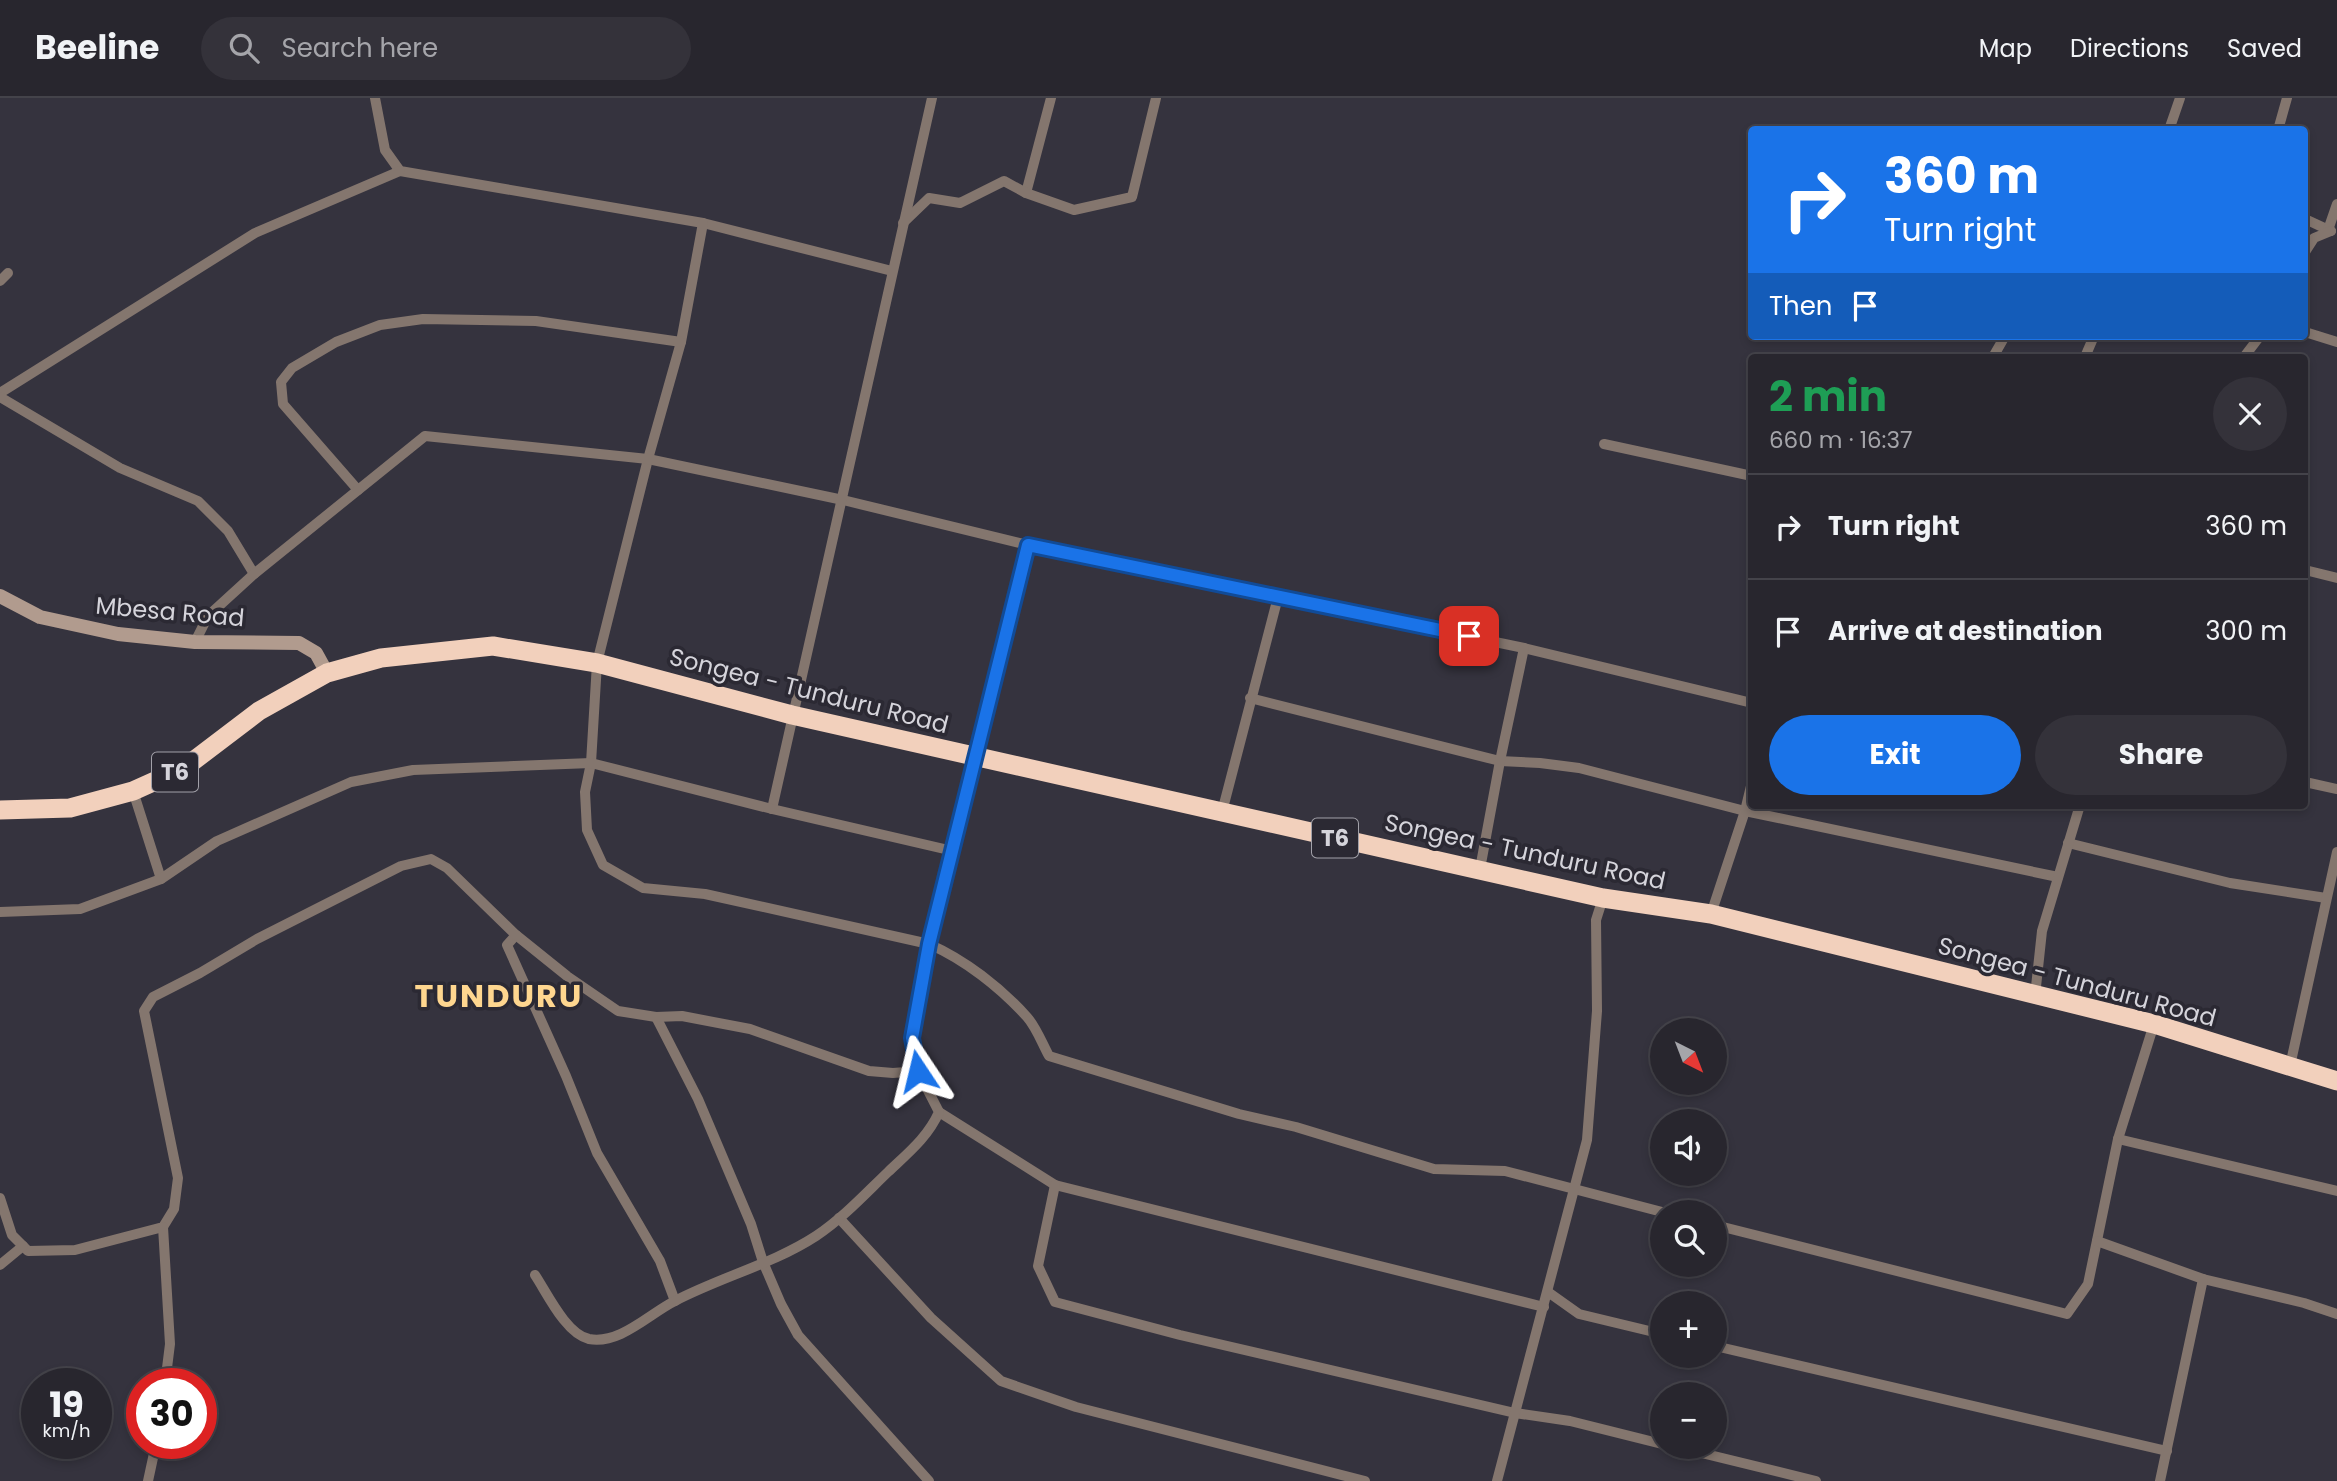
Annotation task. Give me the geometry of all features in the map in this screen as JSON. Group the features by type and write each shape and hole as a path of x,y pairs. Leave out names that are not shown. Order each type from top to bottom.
{"highway":[{"name":"Songea - Tunduru Road","path":"327,673 381,657 493,646 597,663 792,715 1603,898 1711,914 2154,1024 2337,1081"},
{"name":"T6","path":"0,810 70,808 133,791 184,768 259,711 327,673"}],"main road":[{"name":"Mbesa Road","path":"0,596 40,617 118,634 195,642 299,643 316,653 327,673"}],"street":[{"path":"375,98 385,150 400,171"},
{"path":"772,809 932,98"},
{"path":"1026,193 1051,98"},
{"path":"903,223 929,198 960,203 1004,181 1026,193 1074,210 1132,197 1156,98"},
{"path":"2170,126 2180,98"},
{"path":"2279,126 2287,98"},
{"path":"254,575 228,531 198,501 120,468 0,395 256,233 400,171 703,223 892,271"},
{"path":"2332,231 2337,204"},
{"path":"2308,220 2332,231"},
{"path":"703,223 681,342 648,459 597,663 591,763 585,792 587,830 603,865 643,888 705,894 929,944 951,954 989,982 1028,1018 1049,1056 1239,1114 1296,1127 1434,1169 1505,1171 1650,1209"},
{"path":"2308,247 2314,237 2332,231"},
{"path":"358,490 283,404 281,382 292,368 336,342 380,324 423,319 536,321 681,342"},
{"path":"2308,333 2337,342"},
{"path":"2246,354 2257,340"},
{"path":"195,642 208,616 254,575 425,436 648,459 843,500 1028,545 1524,648 1748,702"},
{"path":"1604,444 1748,475"},
{"path":"1028,545 929,944 912,1038 918,1071 939,1112 1055,1185 1544,1307"},
{"path":"2308,571 2337,578"},
{"path":"1222,812 1278,597"},
{"path":"1480,869 1524,648"},
{"path":"1251,698 1500,761 1579,768 1745,811 2058,877"},
{"path":"0,912 80,909 161,879 217,841 351,782 413,770 591,763 953,851"},
{"path":"2308,783 2337,789"},
{"path":"133,791 161,879"},
{"path":"1711,914 1748,799"},
{"path":"2035,996 2042,931 2079,809"},
{"path":"2068,843 2230,883 2326,898"},
{"path":"2290,1066 2337,852"},
{"path":"167,1368 170,1344 163,1227 174,1209 178,1178 144,1011 153,997 257,939 401,866 432,859 447,868 516,935 567,976 618,1011 656,1017 682,1016 750,1028 869,1071 918,1071"},
{"path":"1497,1481 1587,1140 1597,1011 1596,920 1603,898"},
{"path":"516,935 507,945 528,995 566,1076 597,1153 660,1261 675,1301"},
{"path":"656,1017 698,1099 751,1224 763,1262 797,1335 929,1481"},
{"path":"1727,1228 2067,1314 2088,1284 2118,1139 2154,1024"},
{"path":"536,1275 557,1311 576,1333 590,1339 614,1337 675,1301 786,1253 816,1236 919,1144 932,1129 939,1112"},
{"path":"2118,1139 2337,1191"},
{"path":"1055,1185 1038,1266 1055,1302 1180,1335 1515,1413 1570,1421 1650,1441"},
{"path":"0,1198 12,1235 29,1251 75,1250 163,1227"},
{"path":"839,1218 931,1318 1002,1381 1076,1407 1365,1481"},
{"path":"2097,1241 2203,1279 2304,1303 2337,1314"},
{"path":"0,1265 23,1246"},
{"path":"2160,1481 2203,1279"},
{"path":"1548,1292 1579,1314 1650,1331"},
{"path":"1727,1349 2167,1451"},
{"path":"148,1481 153,1459"},
{"path":"1726,1459 1816,1481"}],"district":[{"name":"TUNDURU","path":"499,996"}],"route":[{"path":"918,1071 912,1038 929,944 1028,545 1469,636"}]}
